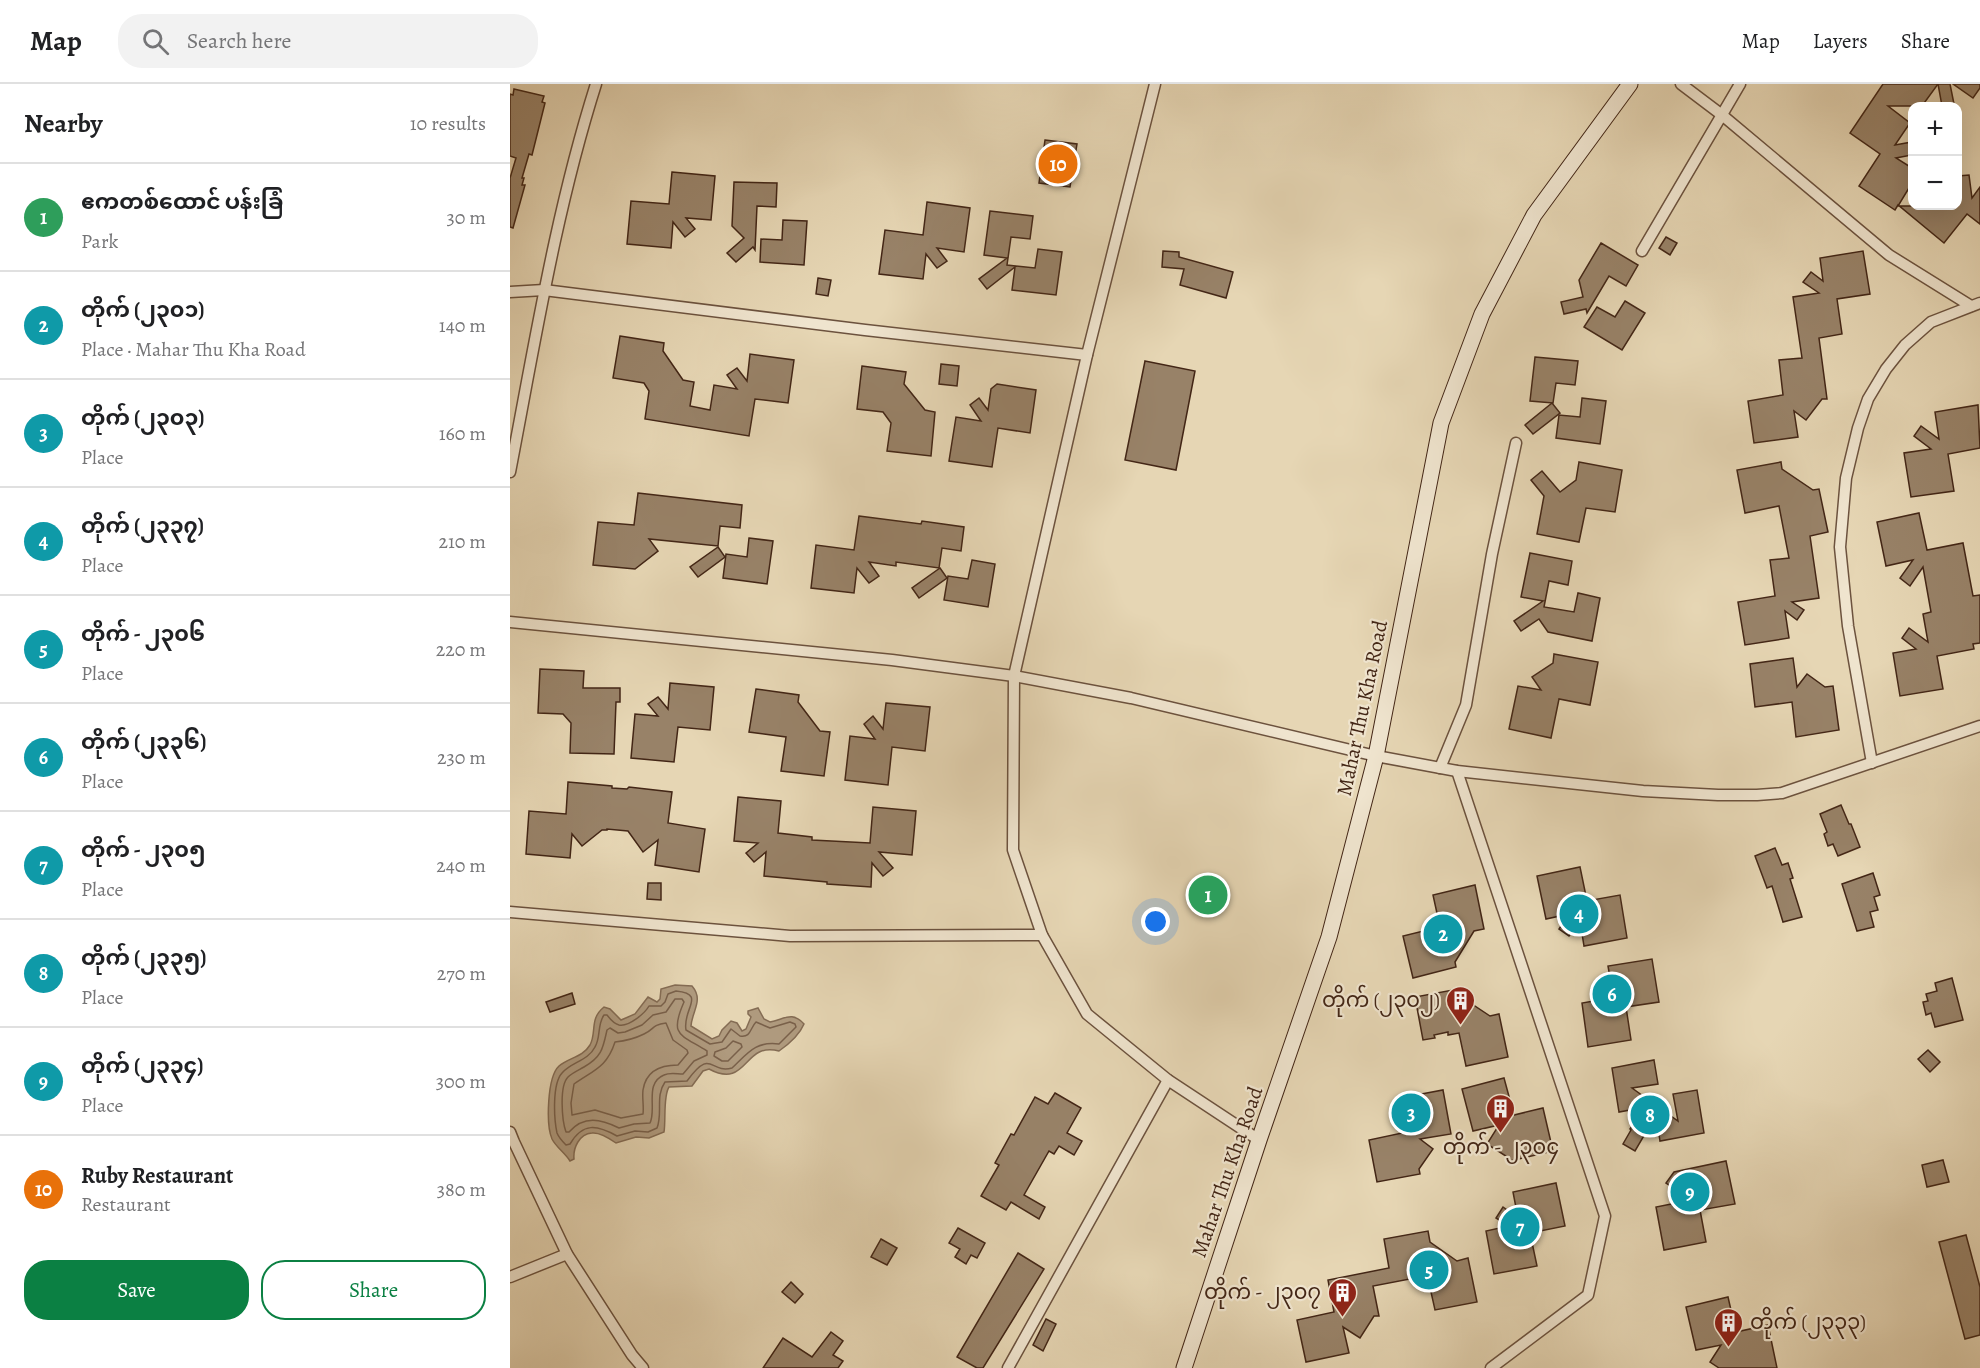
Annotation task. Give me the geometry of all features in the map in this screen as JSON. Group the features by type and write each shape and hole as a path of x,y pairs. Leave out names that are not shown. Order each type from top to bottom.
{"main road":[{"name":"Mahar Thu Kha Road","path":"1184,1368 1329,937 1376,756 1441,423 1482,314 1534,215 1630,84"}],"street":[{"path":"510,472 544,290 579,138 596,84"},
{"path":"1155,84 1088,355 1014,676 1013,850 1042,935 1086,1014 1168,1080 1259,1140"},
{"path":"1681,84 1722,115 1889,255 1976,304"},
{"path":"1642,251 1740,84"},
{"path":"510,292 544,290 853,329 1088,355"},
{"path":"1872,764 1848,626 1840,547 1846,478 1861,418 1868,399 1886,369 1905,345 1931,322 1976,304"},
{"path":"1440,768 1466,705 1492,554 1516,443"},
{"path":"510,622 892,660 1014,676 1131,699 1376,756 1440,768 1643,791 1757,795 1782,793 1980,726"},
{"path":"1457,771 1605,1216 1588,1296 1491,1368"},
{"path":"510,912 790,936 1042,935"},
{"path":"1008,1368 1168,1080"},
{"path":"511,1139 567,1254 632,1355 643,1368"},
{"path":"510,1277 567,1254"}],"water":[{"path":"675,985 692,986 697,1001 691,1026 712,1039 719,1036 731,1021 737,1023 742,1031 746,1029 751,1017 748,1011 758,1008 764,1019 770,1022 792,1017 804,1024 797,1036 779,1051 767,1050 758,1053 731,1074 722,1074 709,1069 703,1071 692,1086 669,1087 665,1102 664,1132 649,1138 636,1137 616,1143 601,1134 587,1134 578,1142 574,1159 570,1161 554,1142 550,1132 549,1101 555,1072 563,1063 587,1049 592,1040 596,1016 604,1007 610,1009 621,1020 635,1014 648,997 657,1002 660,999 661,989"}],"building":[{"path":"1883,84 1938,84 1925,102 1908,102 1908,106 1888,106 1908,121 1908,126 1895,145 1908,143 1908,156 1896,158 1908,166 1908,189 1895,210 1859,186 1880,154 1850,133"},
{"path":"1938,84 1950,84 1954,102 1941,102"},
{"path":"1953,84 1980,84 1980,88 1973,98"},
{"path":"514,89 544,96 542,102 545,103 532,155 529,154 522,178 524,178 522,185 525,185 513,228 510,227 510,178 516,158 510,156 510,94 513,95"},
{"path":"1045,140 1077,144 1070,187 1039,183"},
{"path":"672,172 715,176 711,220 686,218 695,229 685,237 673,222 671,248 627,244 631,201 669,204"},
{"path":"1969,175 1972,198 1980,187 1980,224 1967,214 1944,243 1899,206 1908,206 1908,210 1962,210 1962,176"},
{"path":"734,182 777,183 776,207 757,206 755,250 753,247 736,262 727,253 744,238 732,226"},
{"path":"927,202 970,208 964,252 937,248 947,261 937,268 926,254 923,279 879,274 885,230 923,235"},
{"path":"990,211 1033,216 1030,239 1011,237 1007,265 1035,268 1038,249 1062,252 1056,295 1012,290 1015,267 987,289 979,279 1007,258 984,255"},
{"path":"783,220 807,221 804,265 760,262 761,239 782,240"},
{"path":"1666,237 1677,243 1670,255 1659,248"},
{"path":"1601,243 1638,265 1626,286 1609,276 1587,313 1586,309 1564,314 1561,302 1583,297 1579,280"},
{"path":"1163,251 1179,252 1179,257 1233,272 1226,298 1180,285 1184,269 1162,267"},
{"path":"1863,251 1870,294 1837,299 1842,334 1819,338 1827,399 1822,399 1806,420 1794,411 1798,437 1754,443 1748,401 1783,395 1779,360 1802,358 1793,297 1819,293 1803,282 1811,272 1823,281 1820,258"},
{"path":"818,278 831,280 828,296 816,294"},
{"path":"1625,301 1645,313 1622,350 1584,327 1597,307 1615,317"},
{"path":"620,336 664,343 663,351 683,380 694,382 690,406 710,410 714,385 737,389 727,375 737,368 747,381 750,354 794,360 788,403 755,399 749,436 645,419 649,391 644,383 613,378"},
{"path":"1535,357 1578,361 1575,385 1556,383 1553,403 1530,401"},
{"path":"1145,361 1195,371 1176,470 1125,460"},
{"path":"941,364 959,366 957,386 939,384"},
{"path":"862,366 906,372 904,384 925,410 935,412 931,456 887,451 891,423 883,412 857,409"},
{"path":"997,384 1036,390 1030,433 998,428 992,467 949,461 956,417 981,421 970,405 979,398 988,410 991,389"},
{"path":"1582,398 1606,401 1600,444 1556,438 1559,415 1580,417"},
{"path":"1552,403 1560,413 1533,434 1525,425"},
{"path":"1978,405 1980,448 1948,454 1954,491 1911,497 1904,453 1931,449 1914,436 1921,426 1939,439 1935,412"},
{"path":"1579,462 1622,470 1615,512 1586,508 1579,542 1537,534 1544,496 1531,480 1542,471 1560,492 1576,480"},
{"path":"1781,462 1782,469 1813,490 1819,489 1828,532 1810,536 1819,598 1792,602 1804,610 1797,620 1785,611 1789,638 1745,645 1738,602 1775,596 1770,560 1789,558 1779,506 1745,513 1737,470"},
{"path":"638,493 742,505 740,528 720,526 718,546 649,539 658,551 635,569 593,565 598,522 634,525"},
{"path":"1919,513 1927,550 1963,543 1973,596 1980,595 1980,643 1973,644 1974,649 1937,656 1943,689 1900,696 1893,653 1916,649 1902,638 1909,628 1928,642 1923,614 1931,612 1923,567 1910,586 1900,578 1913,560 1886,566 1877,522"},
{"path":"859,516 964,527 961,551 942,548 939,568 896,562 896,566 869,562 879,576 869,583 857,568 854,593 811,588 816,545 854,550"},
{"path":"749,538 773,541 767,584 723,578 726,554 747,557"},
{"path":"718,547 725,557 698,577 690,567"},
{"path":"1530,553 1572,561 1568,585 1549,581 1544,607 1574,612 1578,593 1600,598 1592,641 1548,632 1539,619 1521,631 1514,621 1543,601 1521,597"},
{"path":"972,560 995,564 988,607 944,600 948,576 968,579"},
{"path":"940,568 947,578 919,598 912,588"},
{"path":"1554,654 1598,662 1590,705 1559,699 1551,738 1509,729 1518,686 1541,690 1532,677 1553,663"},
{"path":"1793,658 1797,687 1807,674 1825,687 1833,686 1839,730 1796,737 1792,702 1755,707 1750,664"},
{"path":"540,669 584,671 583,688 620,688 620,702 616,702 614,754 570,753 571,723 563,714 538,713"},
{"path":"670,683 714,687 710,730 678,727 674,762 631,758 635,714 658,716 648,704 658,697 668,709"},
{"path":"756,689 799,695 798,702 820,731 830,732 824,776 781,771 786,737 749,732"},
{"path":"886,703 930,707 925,751 892,747 888,785 845,780 850,736 875,739 864,724 873,716 883,729"},
{"path":"568,782 672,792 668,823 705,829 699,872 655,865 658,840 643,852 628,831 602,830 582,846 572,834 570,858 526,854 529,811 566,814"},
{"path":"738,797 781,801 778,833 812,837 812,840 870,843 873,807 916,811 912,855 879,852 893,868 883,876 872,863 871,887 764,876 766,852 754,862 746,853 758,843 734,841"},
{"path":"1841,805 1860,847 1838,856 1833,844 1828,846 1824,834 1827,832 1820,814"},
{"path":"1775,848 1782,865 1788,863 1793,878 1790,879 1802,917 1783,922 1772,886 1767,888 1755,856"},
{"path":"1580,867 1587,901 1620,895 1627,938 1584,946 1580,921 1569,936 1559,929 1569,914 1546,919 1537,876"},
{"path":"1873,873 1880,895 1874,897 1878,910 1870,912 1874,927 1857,931 1842,884"},
{"path":"648,883 661,883 661,900 647,899"},
{"path":"1475,885 1484,929 1474,931 1455,962 1456,967 1413,978 1403,936 1440,927 1433,895"},
{"path":"1652,959 1659,1002 1626,1007 1631,1040 1588,1047 1582,1003 1605,999 1591,989 1599,979 1612,989 1608,966"},
{"path":"1952,978 1963,1020 1935,1027 1931,1013 1926,1015 1923,1002 1928,1001 1926,994 1937,991 1935,983"},
{"path":"1458,989 1460,996 1490,1016 1499,1014 1508,1057 1466,1066 1459,1033 1448,1035 1448,1032 1423,1040 1415,997"},
{"path":"572,993 575,1004 550,1012 546,1002"},
{"path":"1928,1050 1940,1062 1930,1072 1918,1059"},
{"path":"1654,1060 1658,1084 1632,1088 1678,1121 1673,1094 1697,1090 1704,1133 1660,1141 1656,1115 1635,1151 1623,1144 1630,1129 1646,1107 1619,1112 1612,1068"},
{"path":"1504,1078 1514,1115 1543,1108 1553,1151 1510,1161 1509,1158 1487,1144 1499,1125 1473,1131 1462,1089"},
{"path":"1443,1090 1451,1134 1420,1139 1433,1149 1419,1169 1420,1174 1377,1182 1369,1140 1407,1132 1400,1098"},
{"path":"1055,1093 1081,1108 1067,1133 1082,1141 1074,1155 1059,1146 1054,1154 1049,1151 1024,1195 1045,1207 1039,1219 1011,1202 1006,1210 981,1196 999,1165 995,1163 1035,1097 1048,1104"},
{"path":"1943,1160 1949,1182 1927,1187 1922,1165"},
{"path":"1726,1161 1735,1204 1700,1210 1706,1242 1664,1250 1656,1207 1691,1200 1666,1183 1674,1172"},
{"path":"1556,1183 1565,1226 1530,1233 1537,1266 1494,1274 1486,1231 1509,1226 1496,1218 1503,1207 1518,1218 1513,1192"},
{"path":"958,1228 985,1243 977,1258 971,1255 966,1264 955,1257 960,1249 949,1243"},
{"path":"1428,1231 1430,1242 1457,1261 1468,1258 1477,1302 1435,1310 1429,1283 1420,1277 1373,1286 1379,1316 1374,1316 1360,1338 1343,1327 1349,1353 1306,1362 1297,1320 1334,1312 1328,1280 1389,1268 1384,1239"},
{"path":"1966,1235 1980,1287 1980,1335 1965,1339 1939,1242"},
{"path":"881,1239 897,1248 887,1265 871,1257"},
{"path":"1018,1253 1044,1269 983,1368 977,1368 957,1357"},
{"path":"791,1282 803,1294 795,1303 782,1292"},
{"path":"1728,1297 1736,1332 1768,1325 1777,1368 1719,1368 1710,1362 1721,1345 1696,1350 1686,1307"},
{"path":"1046,1319 1056,1324 1043,1351 1033,1345"},
{"path":"831,1332 843,1341 833,1355 843,1361 838,1368 763,1368 783,1338 812,1357"}],"place":[{"name":"Ruby Restaurant","path":"1058,164"},
{"name":"ဧကတစ်ထောင် ပန်းခြံ","path":"1208,895"},
{"name":"တိုက် (၂၃၃၇)","path":"1579,914"},
{"name":"တိုက် (၂၃၀၁)","path":"1443,934"},
{"name":"တိုက် (၂၃၃၆)","path":"1612,994"},
{"name":"တိုက် (၂၃၀၂)","path":"1461,1026"},
{"name":"တိုက် (၂၃၀၃)","path":"1411,1113"},
{"name":"တိုက် (၂၃၃၅)","path":"1650,1115"},
{"name":"တိုက် - ၂၃၀၄","path":"1501,1134"},
{"name":"တိုက် (၂၃၃၄)","path":"1690,1192"},
{"name":"တိုက် - ၂၃၀၅","path":"1520,1227"},
{"name":"တိုက် - ၂၃၀၆","path":"1429,1270"},
{"name":"တိုက် - ၂၃၀၇","path":"1342,1318"},
{"name":"တိုက် (၂၃၃၃)","path":"1729,1348"}]}
